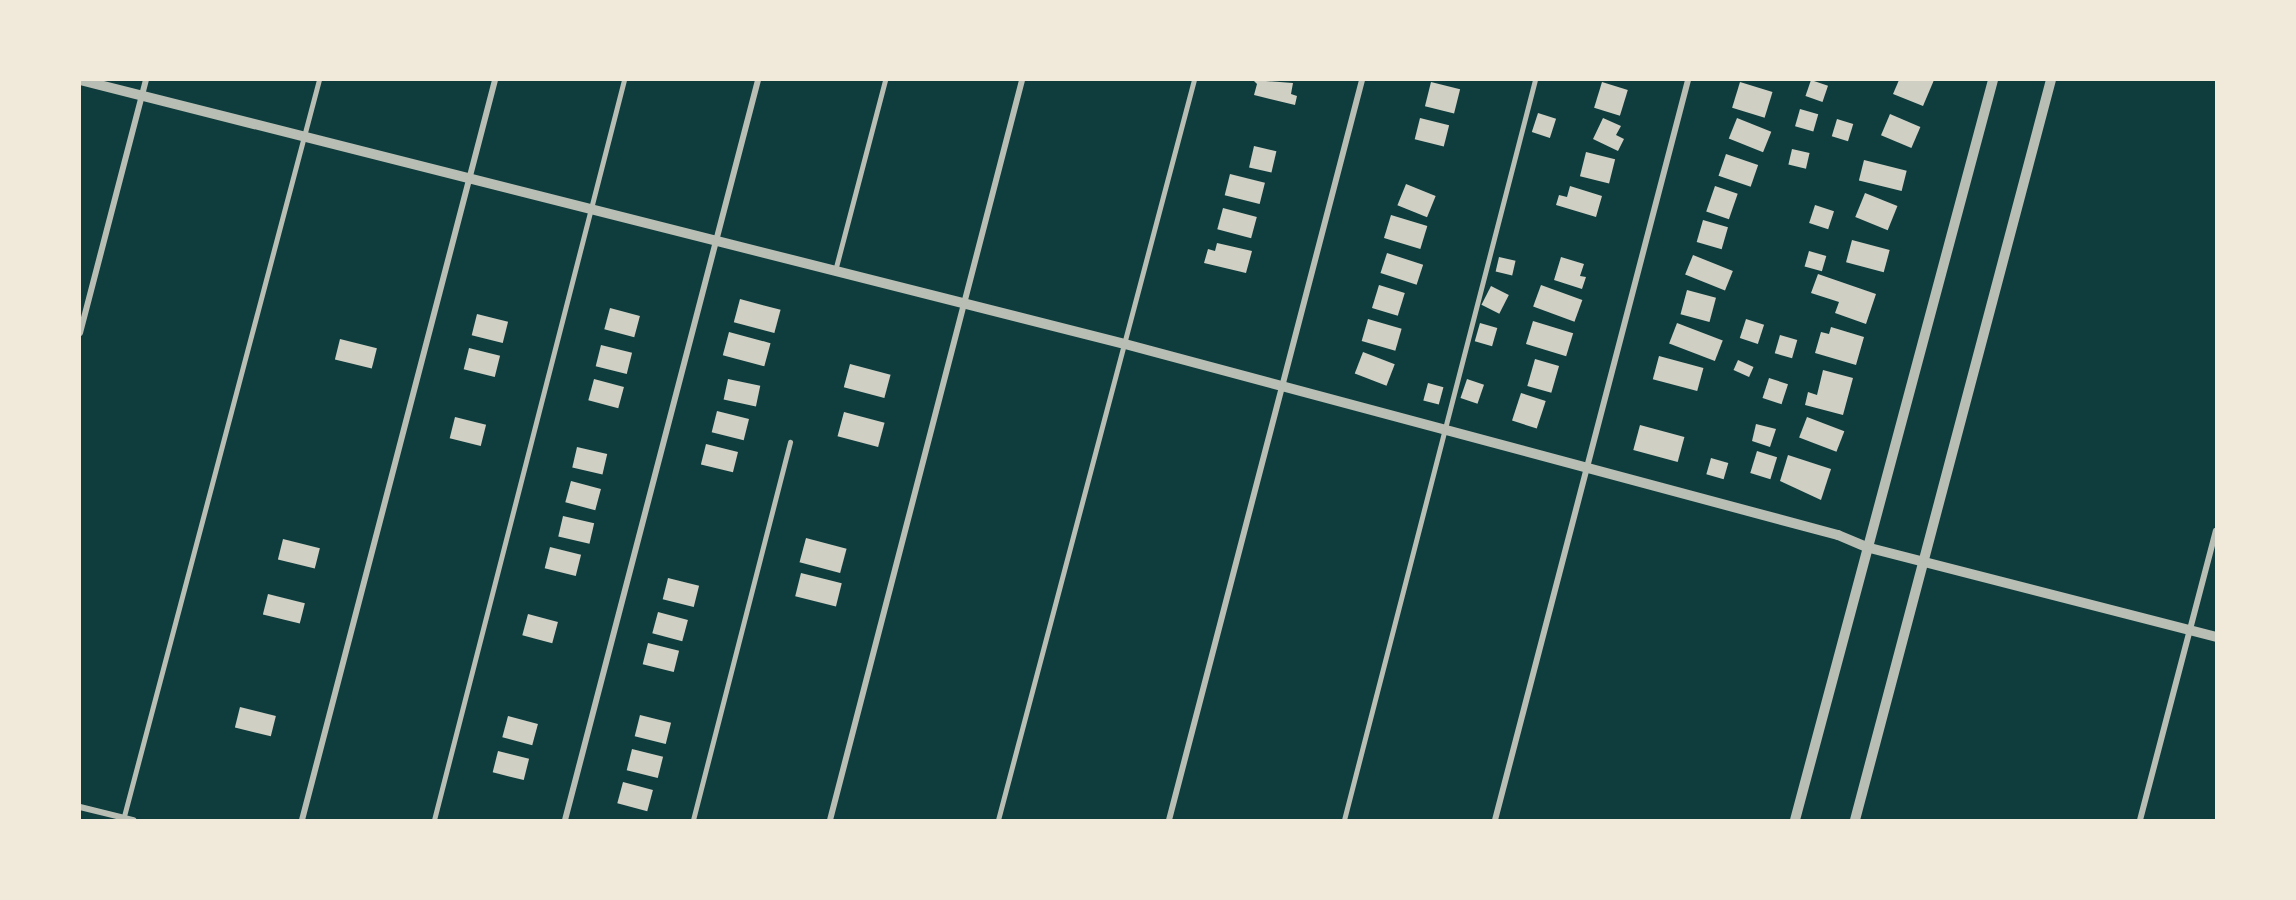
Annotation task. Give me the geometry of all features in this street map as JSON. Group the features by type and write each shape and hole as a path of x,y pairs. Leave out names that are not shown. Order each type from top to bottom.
{"street":[{"path":"80,80 1125,344 1284,389 1838,535 1866,547 2217,637"},
{"path":"80,333 147,80"},
{"path":"302,820 495,80"},
{"path":"565,820 758,80"},
{"path":"830,820 1022,80"},
{"path":"1169,820 1284,389 1362,80"},
{"path":"1495,820 1584,467 1688,80"},
{"path":"1795,820 1866,547 1993,80"},
{"path":"1855,820 2051,80"},
{"path":"2140,820 2217,531"},
{"path":"80,807 133,820"}],"lane":[{"path":"123,819 319,80"},
{"path":"434,820 624,80"},
{"path":"835,271 885,80"},
{"path":"998,820 1194,80"},
{"path":"1344,820 1535,80"},
{"path":"693,820 790,442"}],"building":[{"path":"1253,80 1293,83 1291,94 1297,96 1295,105 1254,95 1257,84"},
{"path":"1811,80 1828,86 1822,102 1805,96"},
{"path":"1899,80 1934,80 1923,106 1893,94"},
{"path":"1431,82 1460,89 1454,114 1425,106"},
{"path":"1602,82 1628,90 1620,116 1594,108"},
{"path":"1740,82 1773,92 1765,118 1732,108"},
{"path":"1800,109 1818,114 1813,132 1795,126"},
{"path":"1538,113 1556,119 1550,138 1532,132"},
{"path":"1890,114 1920,127 1911,148 1881,135"},
{"path":"1420,118 1449,125 1444,147 1415,139"},
{"path":"1603,118 1621,126 1616,135 1624,139 1618,151 1593,139"},
{"path":"1737,118 1771,132 1763,152 1729,138"},
{"path":"1837,119 1853,124 1848,141 1832,136"},
{"path":"1254,146 1276,151 1271,173 1249,167"},
{"path":"1792,149 1810,153 1806,169 1788,165"},
{"path":"1586,152 1615,159 1609,184 1580,176"},
{"path":"1726,154 1758,165 1751,187 1719,176"},
{"path":"1864,160 1907,171 1902,191 1859,180"},
{"path":"1230,174 1265,183 1260,204 1225,195"},
{"path":"1406,184 1436,196 1427,217 1397,205"},
{"path":"1570,186 1602,196 1596,217 1556,205 1559,195 1567,197"},
{"path":"1715,186 1738,194 1729,219 1706,212"},
{"path":"1865,193 1897,206 1888,230 1855,217"},
{"path":"1815,205 1834,211 1828,229 1809,223"},
{"path":"1223,208 1257,217 1251,238 1217,229"},
{"path":"1391,215 1427,226 1420,249 1384,238"},
{"path":"1703,220 1728,227 1722,249 1697,242"},
{"path":"1852,240 1890,250 1884,272 1846,262"},
{"path":"1217,243 1252,251 1246,273 1204,263 1208,249 1215,251"},
{"path":"1809,251 1826,256 1822,271 1805,266"},
{"path":"1387,253 1423,265 1417,285 1381,273"},
{"path":"1693,255 1733,271 1725,291 1685,274"},
{"path":"1499,257 1516,261 1512,275 1496,272"},
{"path":"1561,257 1584,264 1580,276 1586,277 1582,289 1554,280"},
{"path":"1818,274 1876,294 1866,324 1835,313 1839,302 1811,293"},
{"path":"1379,285 1405,293 1398,316 1372,308"},
{"path":"1541,285 1582,300 1574,322 1533,307"},
{"path":"1491,286 1509,295 1499,314 1481,305"},
{"path":"1687,290 1716,298 1710,322 1681,314"},
{"path":"740,299 781,310 774,333 734,322"},
{"path":"610,308 640,316 634,337 604,329"},
{"path":"477,314 508,322 503,343 472,335"},
{"path":"1368,319 1402,329 1395,351 1362,341"},
{"path":"1746,319 1764,325 1758,344 1740,338"},
{"path":"1533,321 1573,333 1566,356 1526,344"},
{"path":"1480,323 1497,328 1492,346 1475,341"},
{"path":"1677,323 1723,341 1715,361 1669,344"},
{"path":"1831,327 1864,337 1856,365 1815,353 1821,332 1829,334"},
{"path":"729,332 771,343 764,366 723,355"},
{"path":"1780,335 1797,340 1792,358 1775,353"},
{"path":"340,339 377,348 372,369 335,359"},
{"path":"601,345 632,353 627,374 596,366"},
{"path":"469,348 500,356 495,377 464,369"},
{"path":"1363,352 1395,364 1386,386 1355,373"},
{"path":"1659,356 1703,368 1697,391 1653,379"},
{"path":"1535,359 1559,366 1551,393 1527,386"},
{"path":"1738,360 1754,367 1749,377 1734,370"},
{"path":"850,364 891,375 884,398 844,387"},
{"path":"1823,370 1853,378 1843,415 1805,405 1808,392 1817,395"},
{"path":"1769,378 1788,384 1782,404 1763,398"},
{"path":"594,379 624,387 618,408 588,400"},
{"path":"728,379 760,386 756,406 724,400"},
{"path":"1467,379 1484,385 1478,404 1460,398"},
{"path":"1428,383 1443,387 1439,405 1423,400"},
{"path":"1521,393 1546,401 1537,429 1512,421"},
{"path":"717,411 749,419 744,440 712,432"},
{"path":"844,412 885,423 878,447 838,436"},
{"path":"455,417 486,425 481,446 450,438"},
{"path":"1807,417 1844,431 1836,452 1799,438"},
{"path":"1756,424 1776,429 1770,447 1752,441"},
{"path":"1640,425 1684,437 1678,462 1633,450"},
{"path":"706,444 738,452 733,472 701,464"},
{"path":"577,447 607,454 602,474 572,467"},
{"path":"1757,451 1777,457 1770,479 1750,473"},
{"path":"1788,455 1831,469 1821,500 1780,481"},
{"path":"1711,458 1728,463 1724,479 1706,474"},
{"path":"571,481 601,489 595,510 565,502"},
{"path":"563,516 594,523 589,544 558,536"},
{"path":"806,538 847,549 840,573 800,562"},
{"path":"283,539 320,548 315,569 278,559"},
{"path":"550,547 581,555 576,576 545,568"},
{"path":"801,573 842,583 836,606 795,596"},
{"path":"668,578 699,586 694,607 663,599"},
{"path":"268,594 305,603 300,624 263,614"},
{"path":"658,612 688,620 682,641 652,633"},
{"path":"528,614 558,622 552,643 522,635"},
{"path":"648,643 679,651 674,672 643,664"},
{"path":"240,707 276,716 271,736 235,727"},
{"path":"640,715 671,723 666,744 635,736"},
{"path":"508,716 538,724 532,745 502,737"},
{"path":"632,749 663,757 658,778 627,770"},
{"path":"498,751 529,759 524,780 493,772"},
{"path":"623,782 653,790 647,811 617,803"}]}
